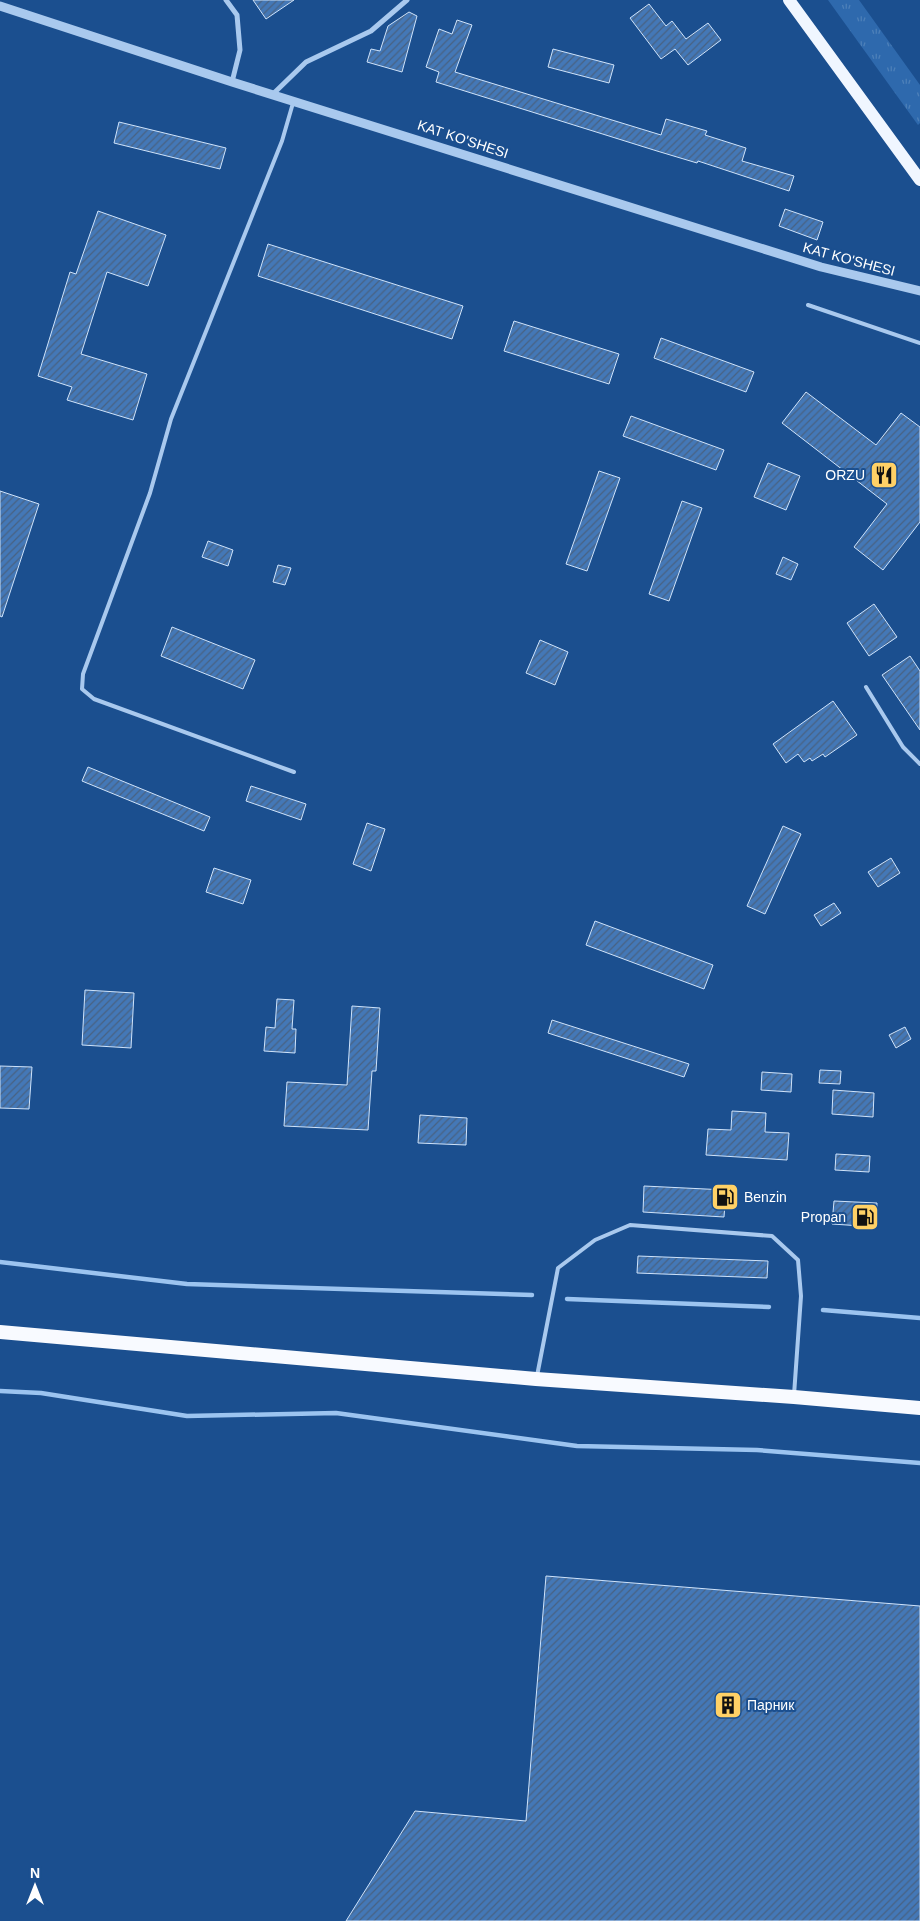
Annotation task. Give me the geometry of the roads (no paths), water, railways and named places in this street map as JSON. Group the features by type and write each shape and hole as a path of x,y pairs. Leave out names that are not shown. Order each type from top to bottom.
{"highway":[{"path":"0,1332 536,1379 920,1408"}],"main road":[{"path":"789,0 920,180"}],"street":[{"path":"226,0 237,15 240,50 232,82"},
{"path":"273,94 306,62 371,31 407,0"},
{"name":"KAT KO'SHESI","path":"0,6 232,82 822,267 920,290"}],"lane":[{"path":"294,100 282,141 170,419 150,493 83,674 82,689 94,699 294,772"},
{"path":"808,305 920,343"},
{"path":"866,687 903,747 920,764"},
{"path":"536,1379 558,1268 595,1240 630,1225 772,1236 798,1260 801,1296 794,1397"}],"waterway":[{"path":"0,1262 187,1284 532,1295"},
{"path":"567,1299 769,1307"},
{"path":"823,1310 920,1318"},
{"path":"0,1391 41,1393 187,1416 336,1413 577,1446 757,1450 920,1463"}],"place":[{"name":"ORZU","path":"884,475"},
{"name":"Benzin","path":"725,1197"},
{"name":"Propan","path":"865,1217"},
{"name":"Парник","path":"728,1705"}]}
